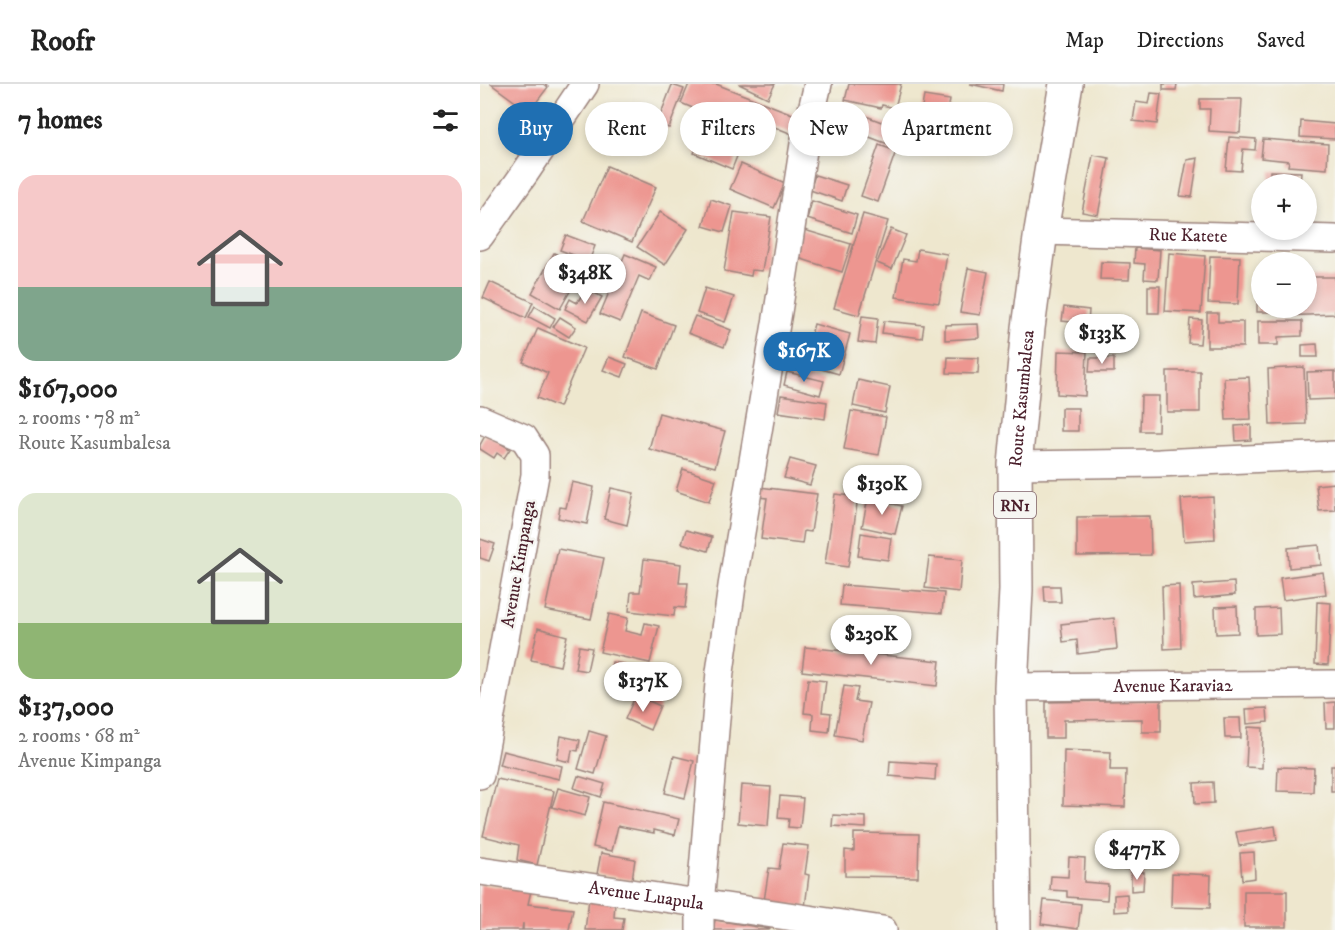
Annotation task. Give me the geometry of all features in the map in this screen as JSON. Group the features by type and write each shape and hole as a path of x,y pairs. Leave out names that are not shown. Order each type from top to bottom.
{"highway":[{"name":"Route Kasumbalesa","path":"1014,930 1011,687 1016,590 1015,465 1028,328 1041,231 1066,84"}],"street":[{"path":"480,236 585,84"},
{"path":"700,917 720,672 732,586 804,144 818,84"},
{"name":"Rue Katete","path":"1041,231 1335,239"},
{"name":"Avenue Kimpanga","path":"480,419 524,438 535,455 535,475 480,776"},
{"path":"1015,465 1159,464 1335,455"},
{"name":"Avenue Karavia2","path":"1011,687 1335,684"},
{"name":"Avenue Luapula","path":"480,871 700,917 883,930"}],"building":[{"path":"491,84 544,84 548,87 537,102 515,102"},
{"path":"689,84 716,84 762,102 681,102"},
{"path":"739,84 775,84 768,98"},
{"path":"849,84 901,84 896,102 881,102 881,108 869,105 869,102 845,100"},
{"path":"970,84 1003,84 1002,91"},
{"path":"1163,84 1177,84 1176,90 1163,90"},
{"path":"672,85 684,89 669,128 668,102 665,102"},
{"path":"1151,93 1161,94 1157,124 1133,121 1136,102 1149,104"},
{"path":"924,96 950,100 950,102 923,102"},
{"path":"1200,99 1242,99 1240,133 1209,131 1210,109 1200,109"},
{"path":"776,108 788,112 788,132 776,128"},
{"path":"869,117 881,122 881,141 869,137"},
{"path":"1301,121 1335,124 1335,139 1300,137"},
{"path":"1229,137 1256,139 1255,150 1243,149 1241,171 1226,170"},
{"path":"1263,139 1328,144 1327,169 1288,166 1289,161 1261,158"},
{"path":"879,145 881,146 881,156 894,156 878,202 861,196"},
{"path":"1093,155 1109,158 1098,215 1082,212"},
{"path":"701,156 737,156 732,169"},
{"path":"1198,158 1192,197 1180,196 1187,160"},
{"path":"741,164 785,183 774,208 730,189"},
{"path":"607,166 656,187 632,242 583,221"},
{"path":"1270,171 1301,172 1301,174 1270,174"},
{"path":"815,175 847,185 842,201 810,190"},
{"path":"711,199 732,206 724,232 703,226"},
{"path":"812,201 857,215 852,233 807,219"},
{"path":"660,212 688,229 665,265 637,247"},
{"path":"734,212 771,217 762,271 752,270 751,276 724,271"},
{"path":"863,214 888,221 859,315 834,308"},
{"path":"801,229 851,244 842,272 792,256"},
{"path":"891,229 906,235 892,269 877,263"},
{"path":"566,235 595,246 589,261 560,250"},
{"path":"1135,248 1160,250 1158,280 1144,279 1145,264 1134,263"},
{"path":"918,249 947,254 939,303 896,297 903,259 916,261"},
{"path":"554,253 583,268 560,309 532,293"},
{"path":"1169,253 1205,256 1201,313 1165,311"},
{"path":"625,254 656,267 650,281 639,276 620,322 600,314"},
{"path":"1210,256 1240,257 1238,304 1208,303"},
{"path":"1101,262 1130,263 1129,280 1100,279"},
{"path":"968,268 988,272 980,315 960,312"},
{"path":"1317,277 1335,277 1335,314 1317,315"},
{"path":"490,282 533,302 526,318 483,298"},
{"path":"1148,286 1160,286 1159,313 1148,313"},
{"path":"586,288 602,297 588,321 565,309 570,299 577,303"},
{"path":"705,288 734,297 725,322 697,313"},
{"path":"535,306 555,318 550,328 529,317"},
{"path":"1064,307 1089,310 1088,324 1062,321"},
{"path":"641,313 674,325 658,369 625,357"},
{"path":"1207,313 1218,313 1218,322 1243,322 1243,347 1207,347"},
{"path":"695,316 731,330 724,347 688,333"},
{"path":"862,316 878,318 875,344 858,342"},
{"path":"560,317 576,327 569,337 553,327"},
{"path":"1190,319 1202,320 1200,344 1188,343"},
{"path":"884,321 924,325 922,338 882,333"},
{"path":"1258,321 1302,321 1302,336 1278,337 1278,345 1258,345"},
{"path":"814,324 850,334 839,374 803,364"},
{"path":"978,324 979,338 945,340 945,325"},
{"path":"538,328 584,348 559,407 537,398 548,373 523,362"},
{"path":"1317,344 1318,357 1302,357 1302,345"},
{"path":"1058,351 1087,352 1085,396 1057,394"},
{"path":"609,357 627,364 622,377 603,370"},
{"path":"948,357 979,358 978,374 947,373"},
{"path":"1090,358 1114,358 1114,372 1089,372"},
{"path":"1304,367 1306,424 1270,425 1268,369"},
{"path":"1167,371 1200,371 1200,412 1167,412"},
{"path":"1335,371 1335,399 1308,400 1307,372"},
{"path":"787,372 824,381 820,395 784,385"},
{"path":"1249,377 1251,419 1226,420 1224,378"},
{"path":"858,380 890,387 885,413 853,406"},
{"path":"781,395 827,402 825,419 778,412"},
{"path":"1141,396 1159,396 1158,431 1140,431"},
{"path":"1061,408 1078,408 1078,431 1061,431"},
{"path":"851,411 886,417 879,455 844,449"},
{"path":"659,413 725,431 715,467 649,449"},
{"path":"1251,425 1251,440 1236,441 1235,426"},
{"path":"486,434 510,449 504,458 497,453 494,458 480,449"},
{"path":"790,459 816,466 810,485 784,478"},
{"path":"683,469 716,480 709,502 676,491"},
{"path":"572,482 594,487 587,524 558,518 560,507 566,508"},
{"path":"1334,483 1335,510 1319,511 1316,485"},
{"path":"759,487 817,494 811,532 804,531 802,544 761,539 767,498 758,497"},
{"path":"611,488 634,493 627,525 604,519"},
{"path":"835,494 858,497 848,567 825,564"},
{"path":"1213,497 1215,539 1184,541 1181,499"},
{"path":"868,498 902,506 895,534 862,527"},
{"path":"1150,516 1151,555 1077,556 1077,517"},
{"path":"686,530 712,537 708,551 682,543"},
{"path":"861,533 891,538 888,560 858,556"},
{"path":"480,539 495,544 489,561 480,558"},
{"path":"1319,545 1321,565 1289,568 1288,548"},
{"path":"558,549 604,558 591,619 545,610"},
{"path":"929,557 962,560 959,592 925,588"},
{"path":"644,559 681,564 679,583 688,583 685,608 675,607 674,616 629,611 631,592 640,592"},
{"path":"1323,572 1326,594 1283,600 1280,578"},
{"path":"1234,582 1235,595 1194,599 1193,585"},
{"path":"842,585 944,593 942,613 840,605"},
{"path":"1179,585 1181,648 1164,649 1162,586"},
{"path":"1044,586 1060,586 1061,602 1045,602"},
{"path":"1317,602 1331,603 1328,665 1315,664"},
{"path":"1237,606 1238,633 1216,634 1215,607"},
{"path":"1279,608 1280,634 1256,635 1256,609"},
{"path":"609,614 628,618 625,631 642,635 645,623 659,626 650,663 600,652"},
{"path":"1114,618 1117,649 1078,654 1077,640 1063,642 1061,624"},
{"path":"538,628 567,636 560,666 531,660"},
{"path":"579,646 592,648 587,671 575,669"},
{"path":"805,647 940,661 937,686 802,671"},
{"path":"612,662 624,664 619,688 607,686"},
{"path":"808,679 826,681 822,712 831,713 829,732 812,730 813,714 804,713"},
{"path":"844,686 858,688 855,701 869,703 862,740 835,735"},
{"path":"636,695 660,706 650,730 625,719"},
{"path":"1161,700 1161,732 1142,732 1142,719 1064,720 1064,738 1046,738 1046,702"},
{"path":"1335,702 1335,728 1326,728 1325,703"},
{"path":"1267,708 1268,722 1247,724 1246,709"},
{"path":"1224,718 1240,718 1241,738 1225,738"},
{"path":"1248,727 1263,728 1262,768 1246,767"},
{"path":"589,731 606,736 595,774 578,769"},
{"path":"561,736 580,740 578,751 572,750 570,762 557,759"},
{"path":"1064,750 1111,752 1110,770 1126,770 1125,807 1063,805"},
{"path":"503,751 562,766 559,779 499,765"},
{"path":"674,756 694,761 685,798 665,793"},
{"path":"890,761 936,764 935,780 889,776"},
{"path":"1331,766 1335,766 1335,791 1331,791"},
{"path":"1278,767 1314,768 1313,792 1277,791"},
{"path":"578,776 605,784 601,797 574,788"},
{"path":"497,779 554,791 537,865 517,860 519,845 483,836"},
{"path":"1213,782 1214,803 1195,804 1194,783"},
{"path":"741,785 771,787 768,826 738,823"},
{"path":"558,788 590,797 585,816 552,807"},
{"path":"780,796 803,798 800,828 788,827 789,819 778,818"},
{"path":"603,802 679,819 675,835 618,826 612,851 593,847"},
{"path":"833,815 866,817 866,828 832,826"},
{"path":"1275,826 1277,840 1239,846 1236,832"},
{"path":"854,833 919,834 918,877 845,876 845,850 854,851"},
{"path":"783,843 809,846 805,874 809,875 805,907 764,901 769,868 779,869"},
{"path":"1254,852 1255,878 1242,880 1240,853"},
{"path":"601,853 635,859 632,880 597,874"},
{"path":"1069,857 1085,858 1084,882 1108,884 1107,900 1067,897 1067,891 1050,890 1051,876 1068,877"},
{"path":"1123,859 1143,859 1142,869 1122,869"},
{"path":"1131,872 1144,872 1143,890 1131,891"},
{"path":"1172,873 1211,875 1210,908 1171,907"},
{"path":"480,884 531,891 528,904 573,909 569,930 523,930 523,923 522,930 480,930"},
{"path":"1244,891 1287,891 1287,927 1244,927"},
{"path":"1127,894 1128,911 1114,912 1114,895"},
{"path":"589,899 615,902 614,917 624,918 622,930 585,930"},
{"path":"1044,900 1081,904 1078,929 1041,924"},
{"path":"715,920 770,929 713,930"}]}
